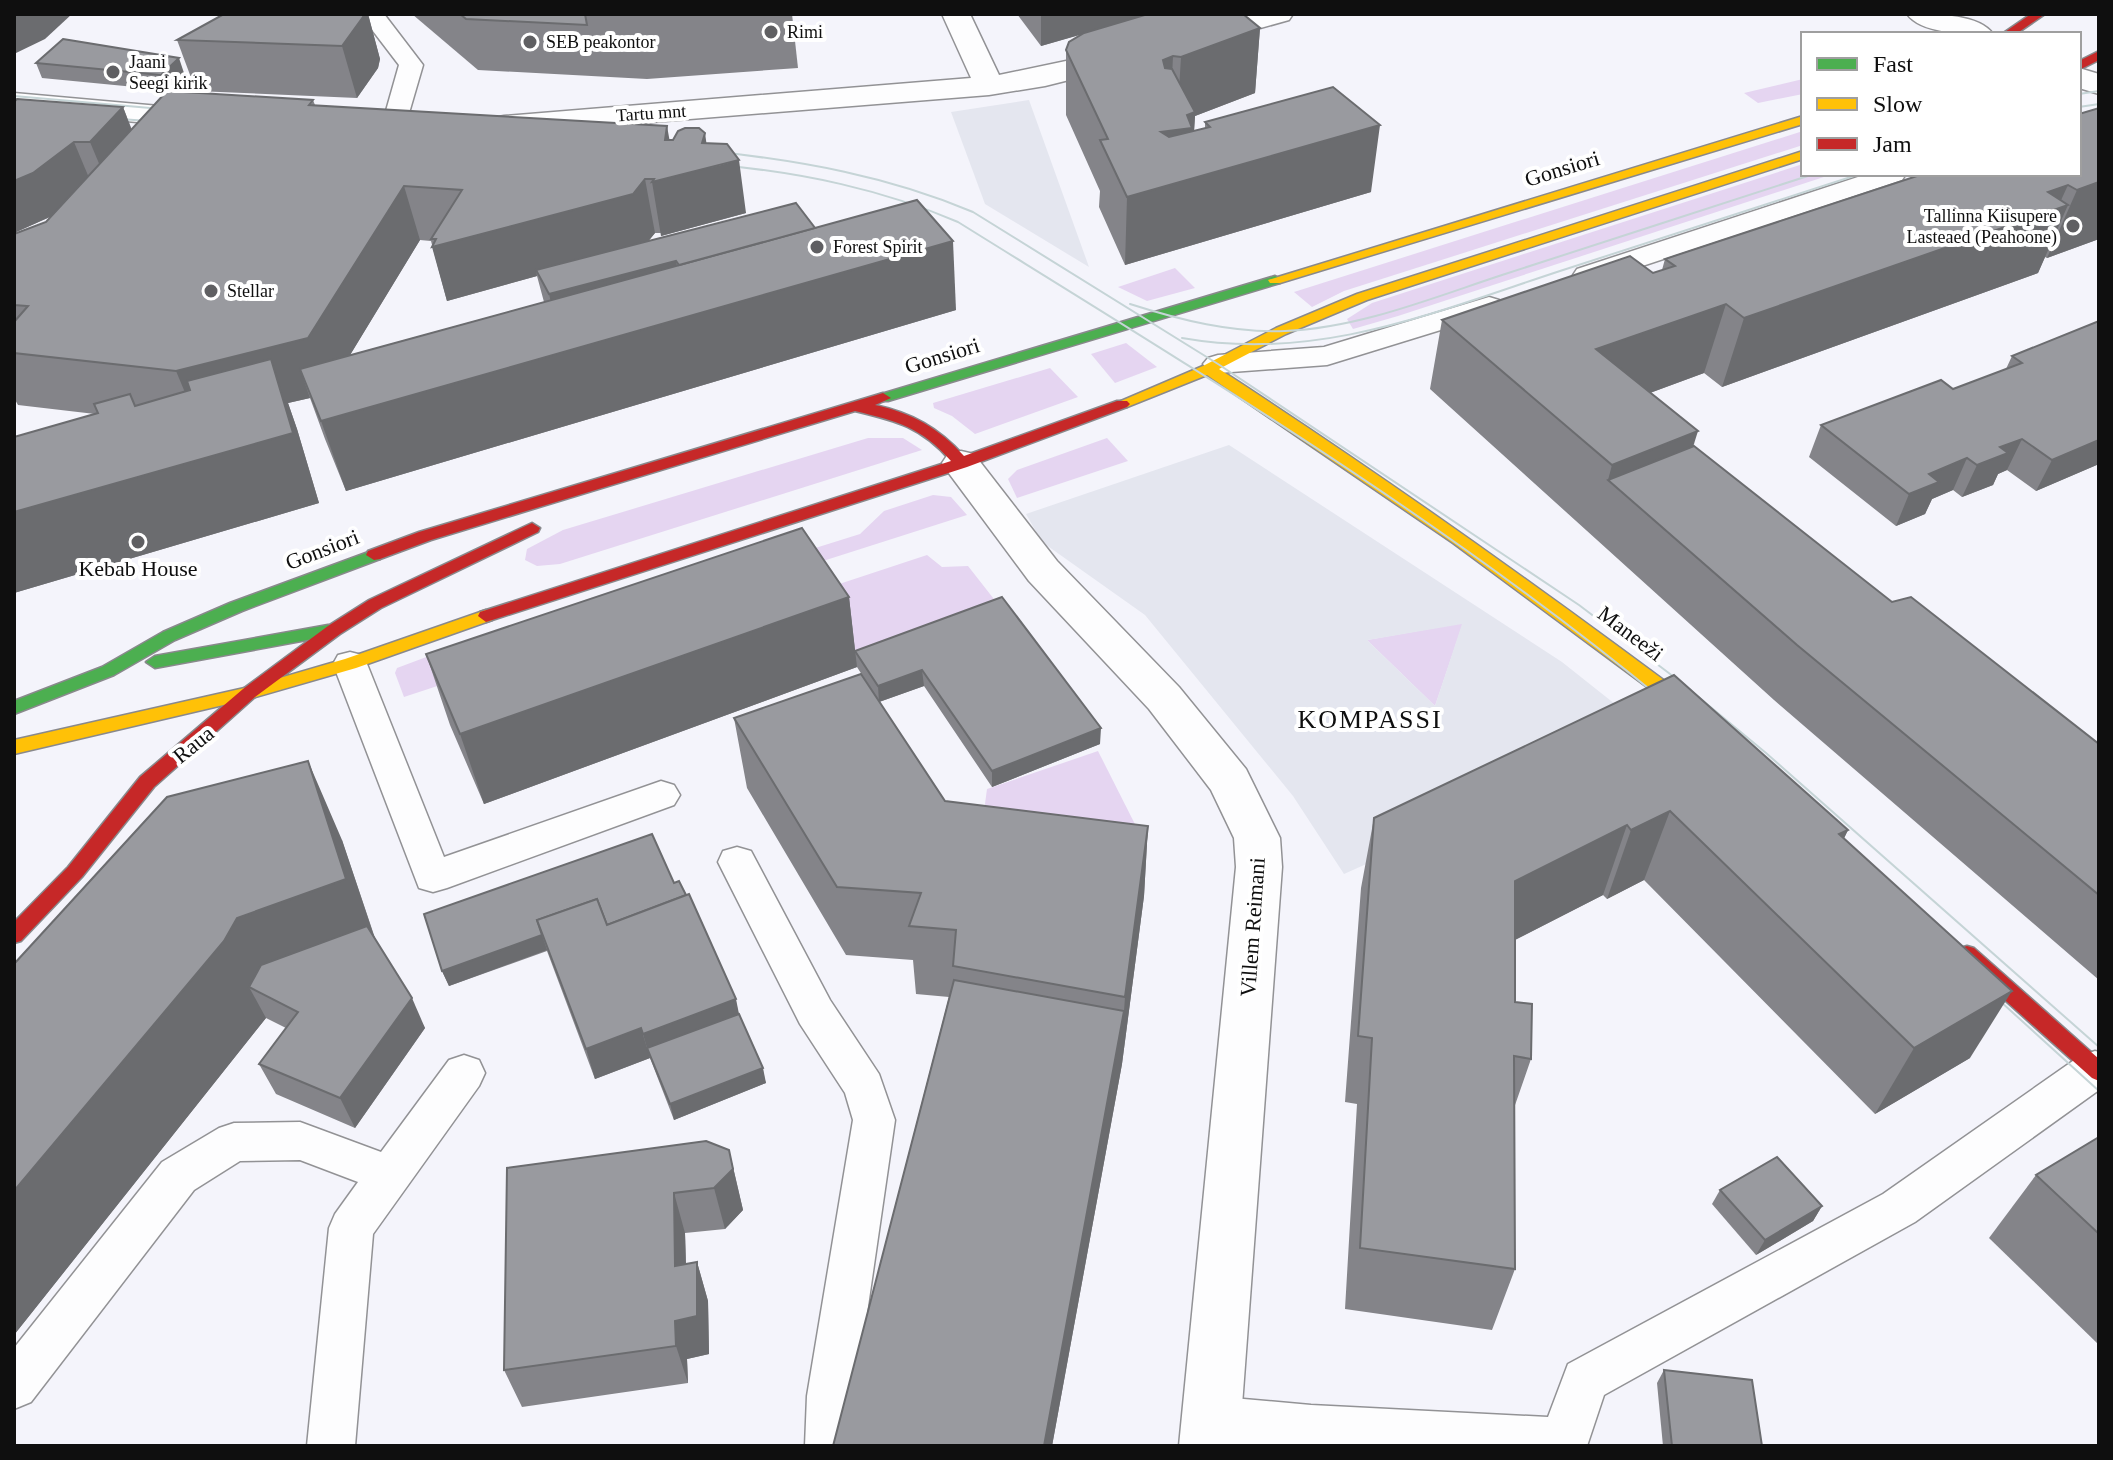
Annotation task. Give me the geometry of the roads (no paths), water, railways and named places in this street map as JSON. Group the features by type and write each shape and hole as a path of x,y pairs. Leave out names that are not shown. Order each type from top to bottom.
{"main road":[{"path":"2011,32 2039,14"},
{"name":"Gonsiori","path":"14,708 108,671 169,636 425,536 1801,121"},
{"path":"14,747 249,693 350,664 559,591 961,463 1077,422 1213,367 1281,331 1362,297 1801,156"},
{"name":"Maneeži","path":"1213,367 1517,578 1716,731"},
{"path":"851,408 884,409 915,419 939,435 961,463"},
{"path":"498,564 506,549 523,533 617,478"},
{"name":"Raua","path":"14,935 75,872 147,782 249,693 334,630 388,597 523,533"},
{"path":"521,582 559,591"},
{"path":"439,612 559,591"},
{"name":"Gonsiori","path":"108,671 379,623"},
{"path":"291,701 350,664"},
{"name":"Raua","path":"75,872 143,816"},
{"path":"1948,937 2097,1071"}],"street":[{"path":"956,14 989,86"},
{"name":"Tartu mnt","path":"479,127 989,86 1045,77 1279,14"},
{"path":"1921,14 1973,32"},
{"path":"14,102 238,121"},
{"path":"361,130 406,131"},
{"name":"Villem Reimani","path":"961,463 1043,571 1164,698 1230,781 1257,838 1259,867 1209,1433"}],"lane":[{"path":"372,14 411,65 406,131"},
{"path":"1567,281 1887,176"},
{"path":"1213,367 1327,356 1510,300"},
{"path":"350,664 433,877 661,795"},
{"path":"737,862 815,1012 864,1087 874,1120 831,1396 829,1446"},
{"path":"1209,1433 1311,1429 1564,1442 1585,1380 1899,1208 2097,1071"},
{"path":"331,1446 351,1228 464,1073"},
{"path":"14,1386 178,1176 234,1142 300,1141 389,1174"}],"tram line":[{"path":"2081,94 2099,91"},
{"path":"14,96 173,110"},
{"path":"2081,107 2099,104"},
{"path":"106,118 162,122"},
{"path":"711,151 844,172 909,189 973,212 1218,364 1579,605 1678,680 1766,753 2099,1047"},
{"path":"720,165 841,184 900,200 958,222 1230,392 1408,509 1581,635 1664,701"},
{"path":"1130,304 1187,320 1245,330 1285,331 1340,324 1422,302 1808,176"},
{"path":"1182,338 1232,344 1280,344 1374,329 1466,303 1854,176"},
{"path":"1989,991 2099,1091"}],"place":[{"name":"Rimi","path":"771,32"},
{"name":"SEB peakontor","path":"530,42"},
{"name":"Jaani Seegi kirik","path":"113,72"},
{"name":"Tallinna Kiisupere Lasteaed (Peahoone)","path":"2073,226"},
{"name":"Forest Spirit","path":"817,247"},
{"name":"Stellar","path":"211,291"},
{"name":"Kebab House","path":"138,542"}],"district":[{"name":"KOMPASSI","path":"1370,719"}]}
